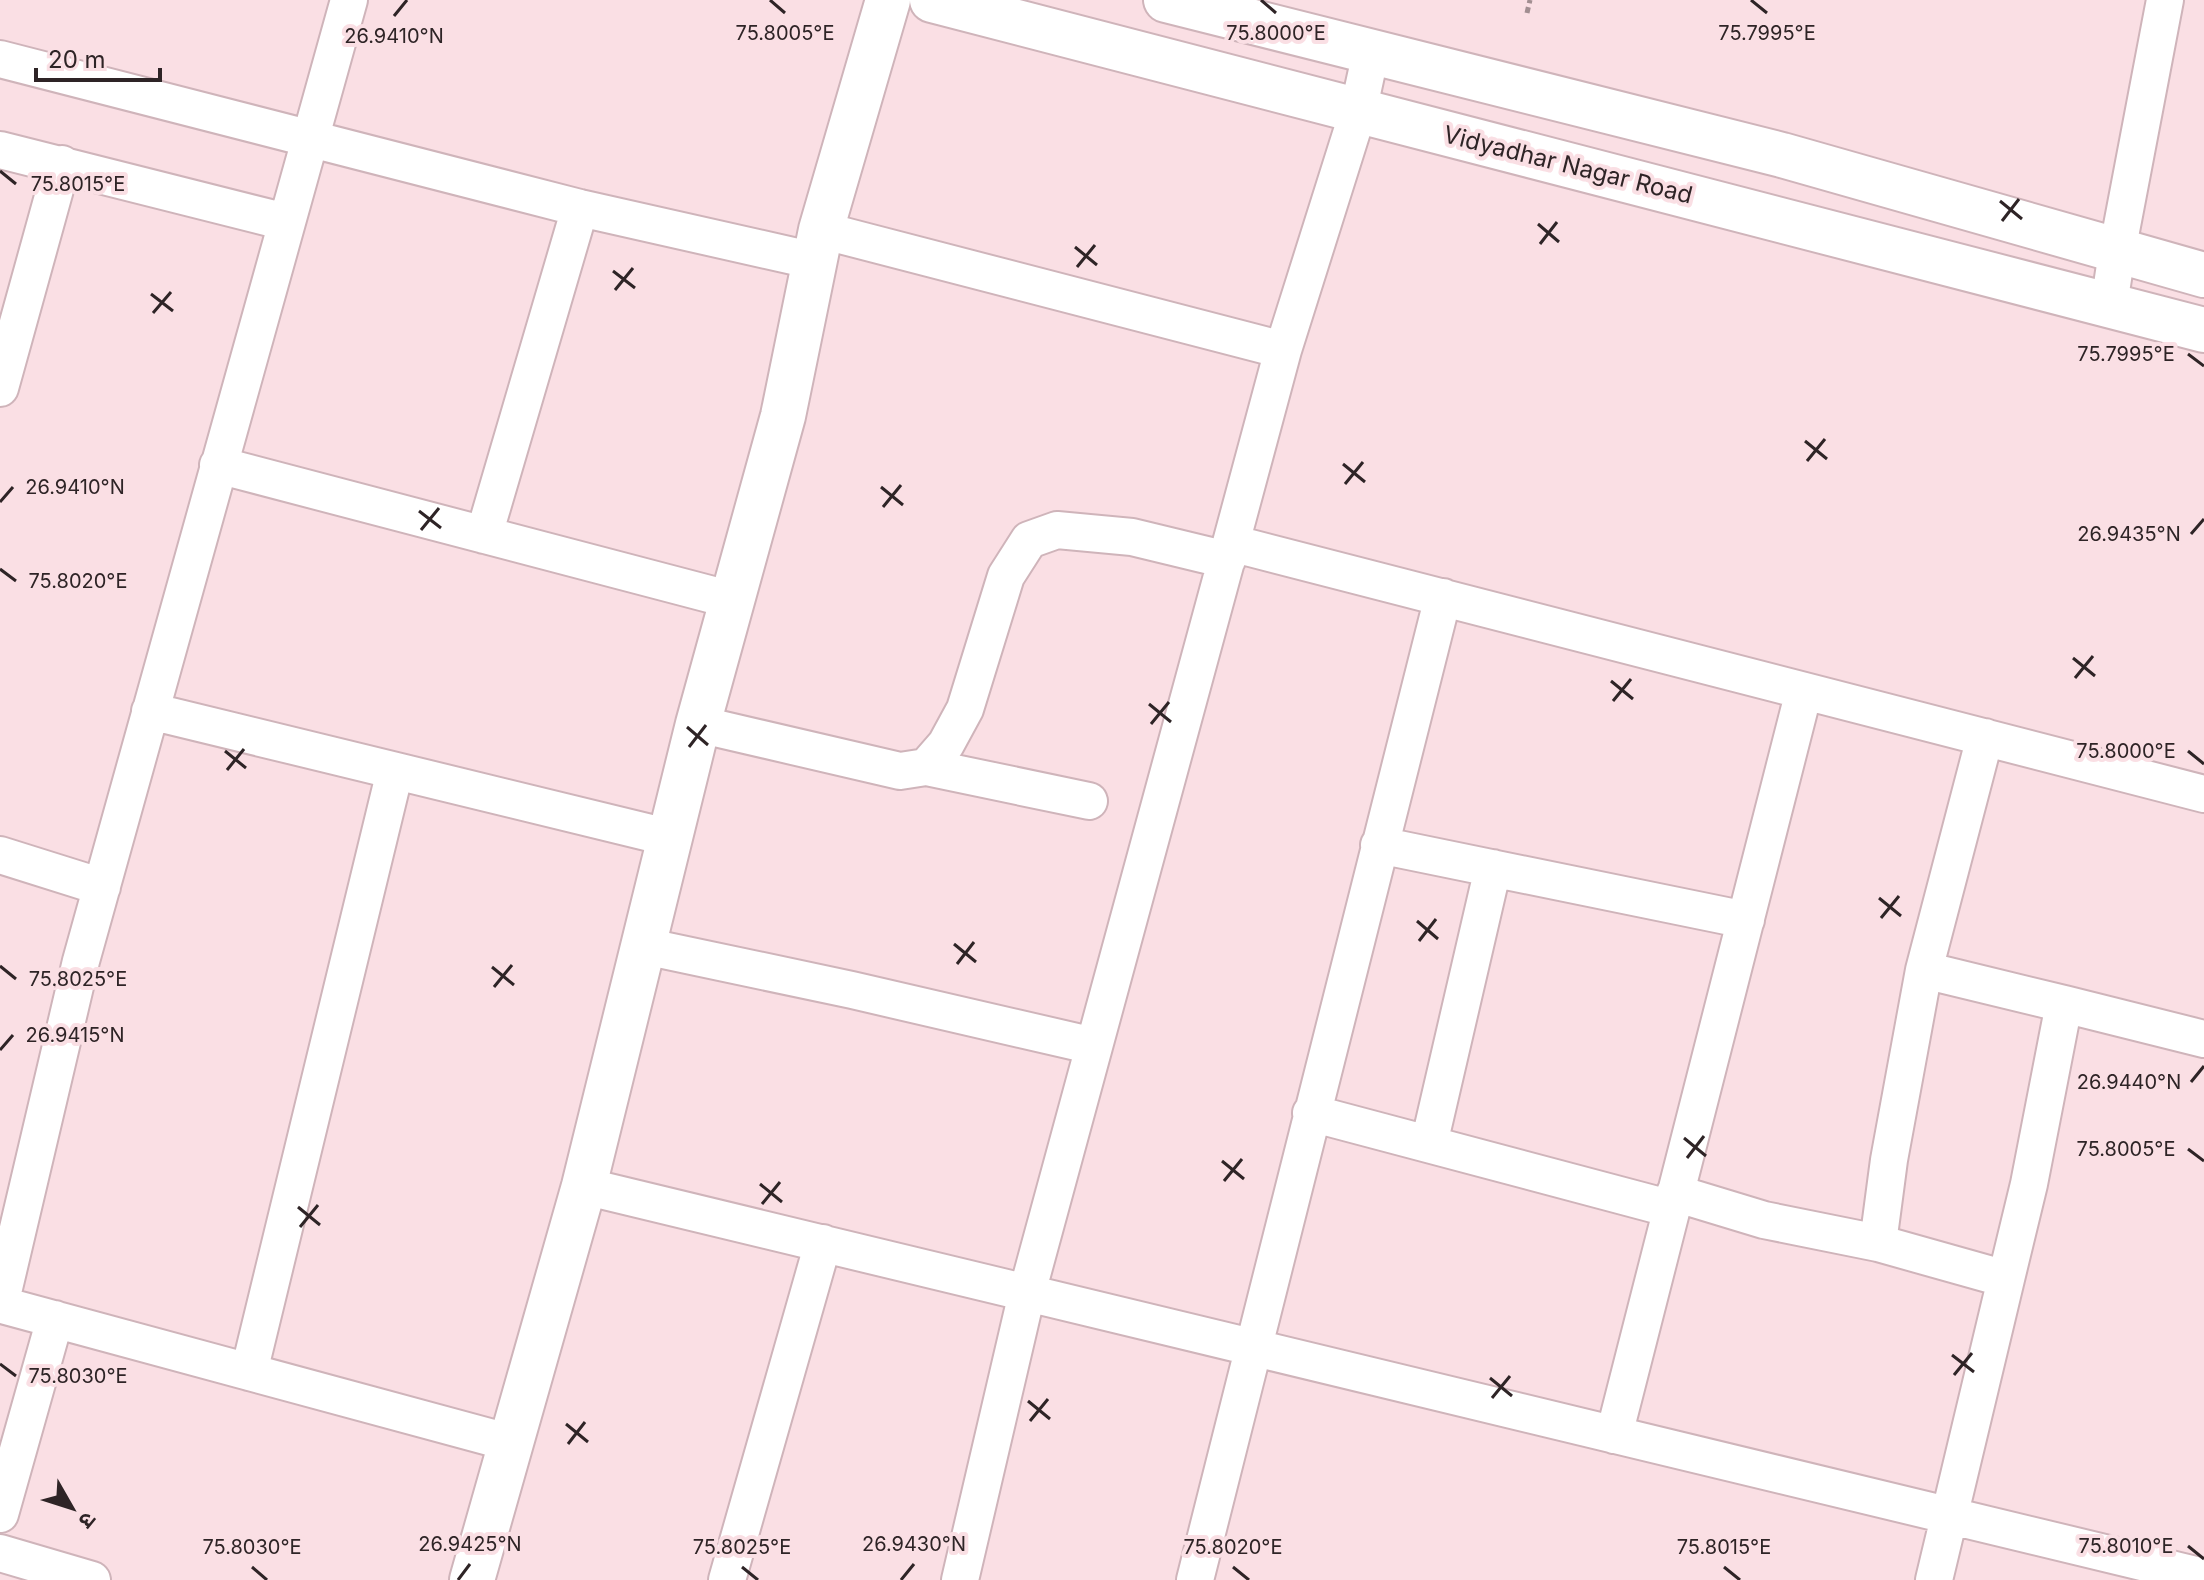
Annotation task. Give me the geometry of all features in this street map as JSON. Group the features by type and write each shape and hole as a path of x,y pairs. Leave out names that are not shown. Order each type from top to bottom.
{"main road":[{"path":"472,1580 584,1186 698,724 783,416 818,245 888,0"},
{"name":"Vidyadhar Nagar Road","path":"932,0 2204,330"},
{"path":"1166,0 1782,155 2204,275"}],"street":[{"path":"349,0 81,961 1,1305 511,1443"},
{"path":"2109,305 2165,0"},
{"path":"960,1580 1027,1293 1283,350 1358,112 1371,52"},
{"path":"0,59 580,208 818,245 1283,350"},
{"path":"0,150 286,222"},
{"path":"0,388 62,164"},
{"path":"484,535 580,208"},
{"path":"218,465 732,600"},
{"path":"926,767 946,744 965,709 1006,576 1029,540 1057,530 1229,552 1443,597 2204,794"},
{"path":"1195,1580 1251,1347 1443,597"},
{"path":"1614,1435 1804,691"},
{"path":"150,711 671,838"},
{"path":"698,724 900,771 926,767 1089,801"},
{"path":"1878,1243 1889,1160 1924,970 1985,737"},
{"path":"249,1372 395,771"},
{"path":"1379,845 1746,920"},
{"path":"0,855 102,887"},
{"path":"1429,1144 1493,868"},
{"path":"644,946 1094,1046"},
{"path":"1924,970 2204,1039"},
{"path":"1934,1580 2029,1184 2064,1004"},
{"path":"1311,1113 1674,1201 1878,1243 2006,1279"},
{"path":"584,1186 2204,1577"},
{"path":"727,1580 823,1243"},
{"path":"0,1514 55,1319"},
{"path":"0,1553 92,1580"}],"path":[{"path":"1527,13 1530,0"}]}
